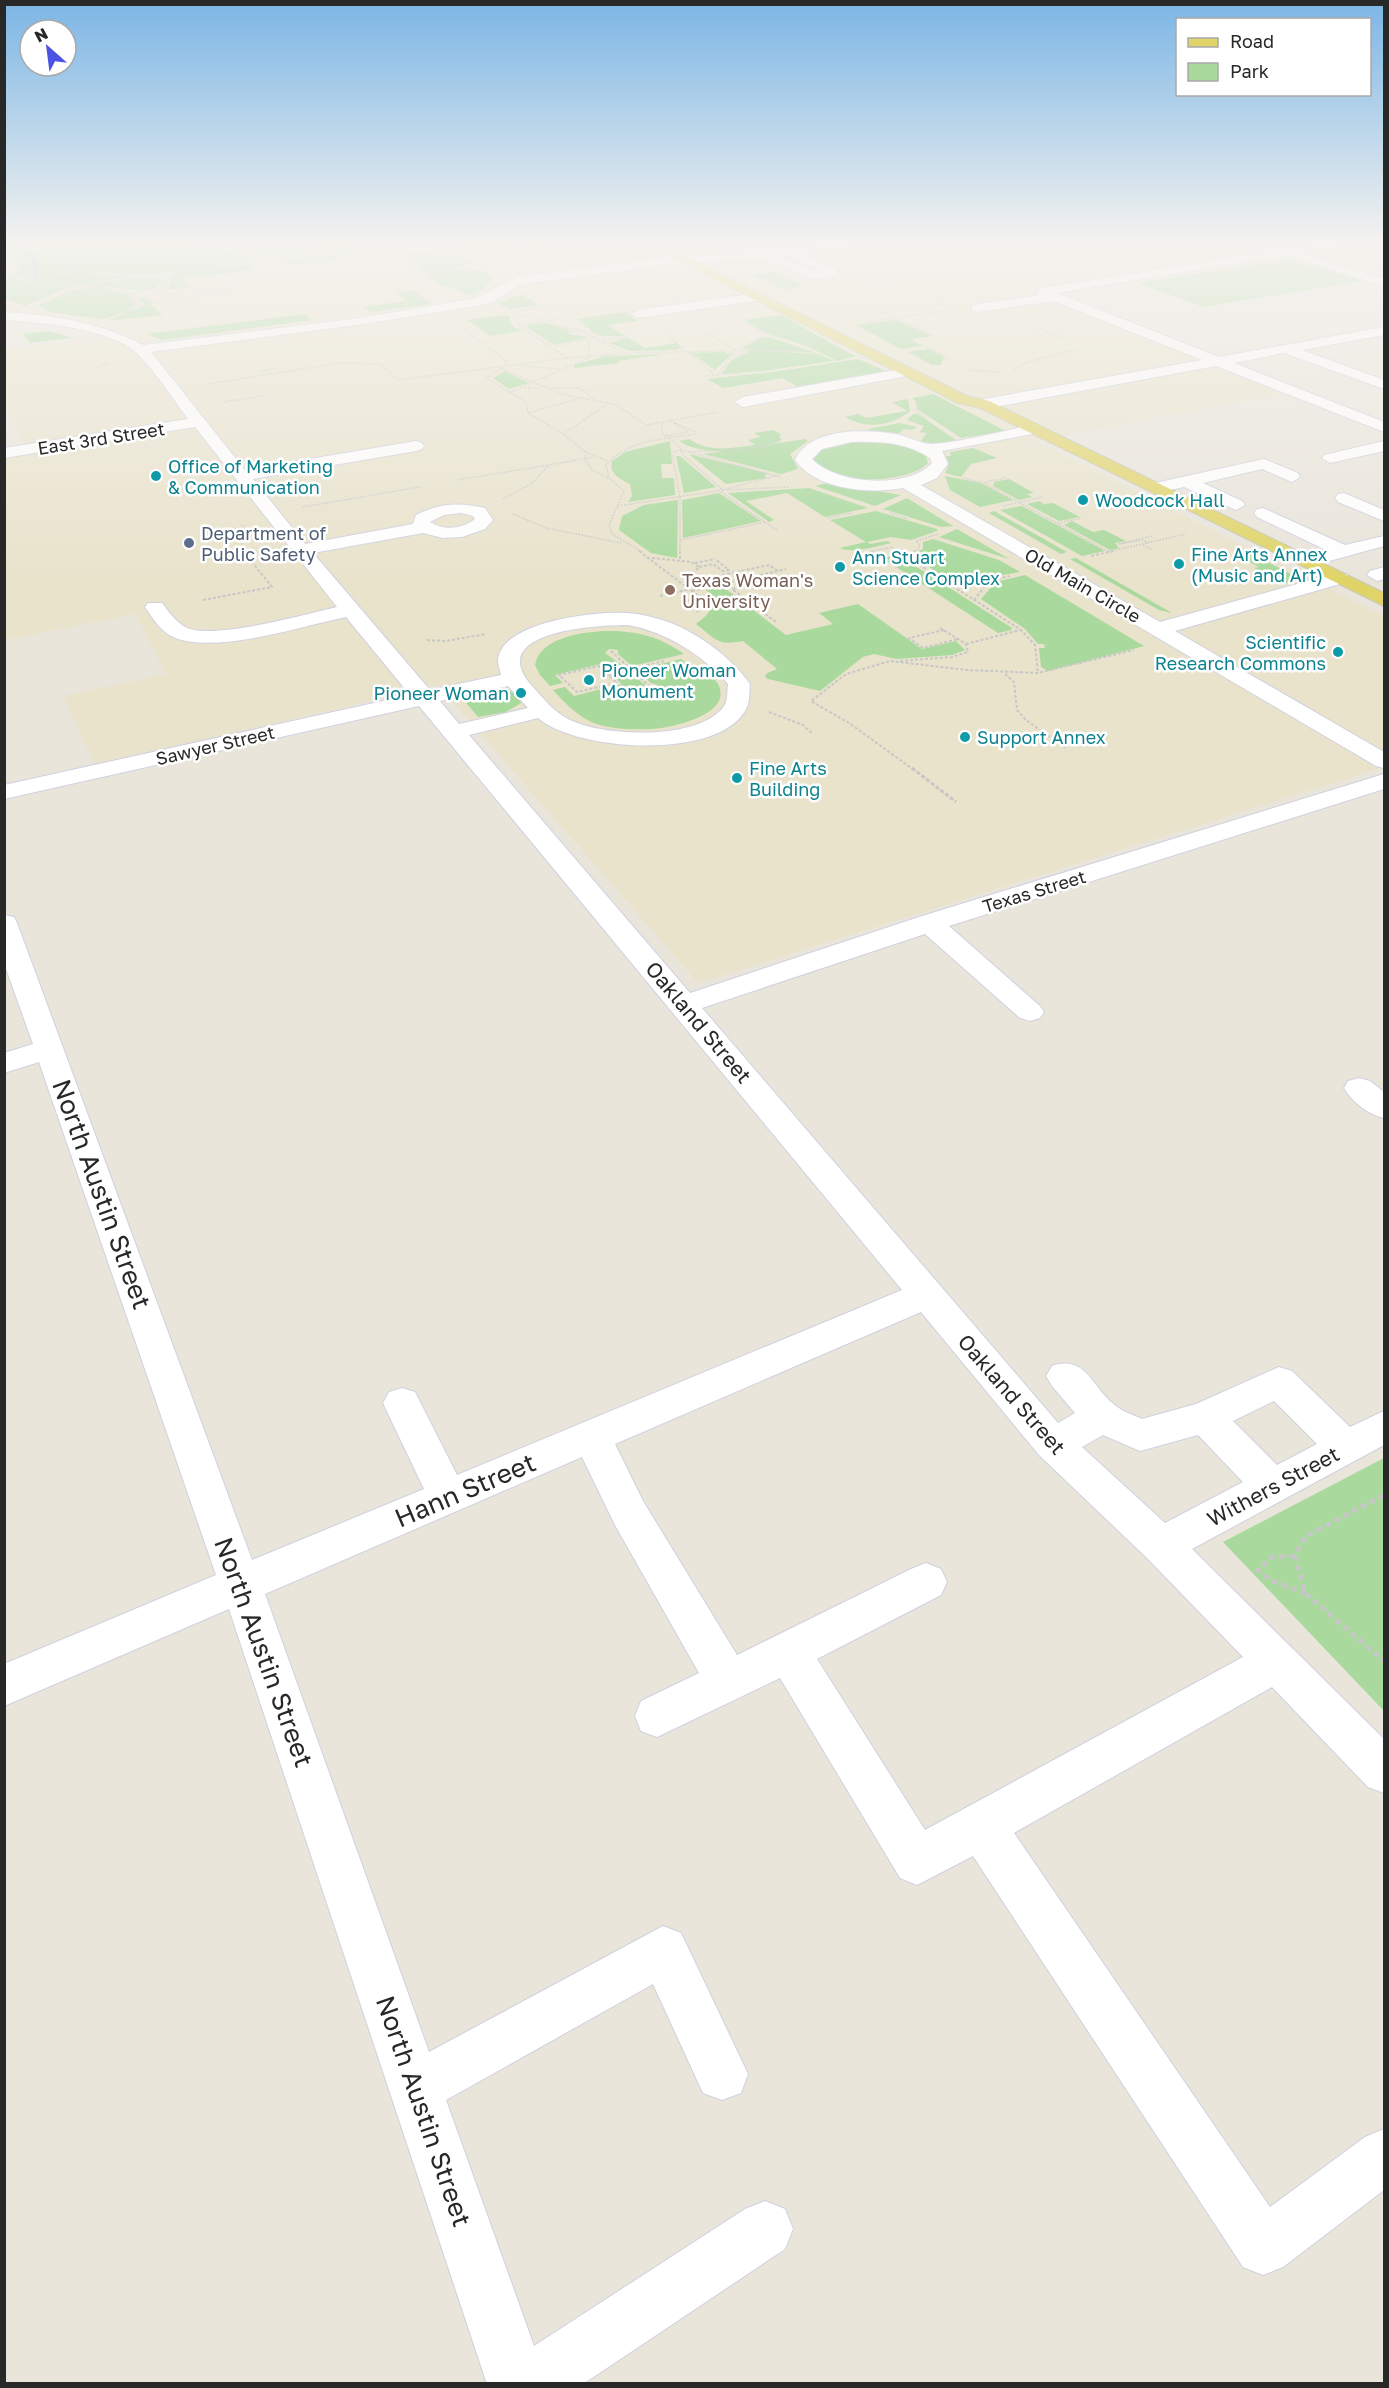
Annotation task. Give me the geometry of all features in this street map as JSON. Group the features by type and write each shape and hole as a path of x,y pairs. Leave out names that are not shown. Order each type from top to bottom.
{"main road":[{"path":"874,355 963,400 984,404 1384,600"},
{"path":"894,355 979,396 984,404"}],"street":[{"name":"Oakland Street","path":"146,355 300,550 685,1004 925,1295 1053,1444 1161,1545 1384,1771"},
{"path":"1204,355 1331,406 1380,422"},
{"path":"984,404 1250,355"},
{"path":"1298,355 1378,400"},
{"path":"743,402 907,372"},
{"path":"1331,406 1378,400"},
{"name":"East 3rd Street","path":"4,453 198,422"},
{"path":"929,449 1036,429"},
{"path":"851,437 901,440 929,449 940,460 938,469 925,477 906,483 853,483 824,477 806,466 803,460 810,448 851,437"},
{"path":"240,476 416,446"},
{"path":"1330,458 1384,446"},
{"path":"1155,488 1264,464 1292,477"},
{"path":"1186,481 1236,505"},
{"name":"Old Main Circle","path":"906,483 1384,761"},
{"path":"1344,498 1384,516"},
{"path":"1263,513 1344,552"},
{"path":"300,550 424,526"},
{"path":"1305,561 1384,542"},
{"path":"1158,629 1340,578"},
{"path":"155,607 170,626 182,633 203,636 234,633 351,610"},
{"path":"628,619 657,624 681,633 734,676 740,692 735,708 718,722 691,733 660,740 627,740 595,736 561,725 545,710 508,669 510,655 531,636 553,627 582,620 628,619"},
{"name":"Sawyer Street","path":"4,792 514,678"},
{"path":"454,732 545,710"},
{"name":"Texas Street","path":"685,1004 929,923 1356,790 1384,793"},
{"path":"929,923 1030,1012"},
{"name":"North Austin Street","path":"8,944 49,1049 242,1585 517,2384"},
{"path":"4,1063 49,1049"},
{"path":"1359,1088 1384,1108"},
{"name":"Hann Street","path":"4,1685 925,1295"},
{"path":"1065,1377 1102,1417 1140,1435 1205,1418 1279,1382 1346,1447"},
{"path":"402,1403 448,1498"},
{"path":"1053,1444 1102,1417"},
{"path":"1205,1418 1272,1486"},
{"name":"Withers Street","path":"1161,1545 1384,1427"},
{"path":"592,1437 629,1513 728,1681"},
{"path":"657,1716 926,1582"},
{"path":"788,1652 917,1861 1276,1662"},
{"path":"981,1826 1263,2247 1384,2156"},
{"path":"416,2088 663,1951 722,2074"},
{"path":"530,2384 765,2229"}],"path":[{"path":"499,355 506,361 504,365 486,378 526,402 528,413 563,434 593,458"},
{"path":"516,365 567,357 604,355"},
{"path":"692,355 716,375 733,355"},
{"path":"508,393 590,357"},
{"path":"93,368 116,361"},
{"path":"208,384 340,363 381,364 398,380 504,365 562,369"},
{"path":"261,371 279,368 276,365"},
{"path":"258,368 266,376"},
{"path":"501,369 546,388 609,403 646,425"},
{"path":"521,388 579,388 598,401"},
{"path":"224,402 268,395"},
{"path":"528,413 582,398"},
{"path":"563,434 572,431 586,417 609,403"},
{"path":"609,478 606,465 608,461 626,450 696,433 673,421 688,432 665,436"},
{"path":"664,422 661,429 665,436 679,446 679,450 723,490 721,492 778,531"},
{"path":"680,561 680,498 672,453 679,450 778,476"},
{"path":"586,452 585,459 592,470 623,488 609,529 616,539 651,558 692,591 709,600 695,615"},
{"path":"500,500 531,484 549,465 593,458 608,461"},
{"path":"618,506 723,490 778,476 806,466"},
{"path":"774,477 782,481"},
{"path":"958,477 984,483 1109,552"},
{"path":"984,483 1006,478"},
{"path":"723,490 798,486"},
{"path":"509,511 546,528 627,545"},
{"path":"1058,523 1082,518"},
{"path":"681,540 765,522"},
{"path":"203,600 272,587 242,549 242,525"},
{"path":"775,528 783,526"},
{"path":"1081,558 1188,533"},
{"path":"1148,543 1143,540 1119,544 1151,536 1160,540"},
{"path":"1142,544 1153,550"},
{"path":"865,552 892,547 1021,630 1035,645 1038,673"},
{"path":"904,555 920,547"},
{"path":"651,558 680,561 699,567"},
{"path":"680,581 687,579 699,567 713,564 723,571 729,570 715,559 694,564"},
{"path":"704,561 709,565"},
{"path":"722,584 713,577 769,565 778,572"},
{"path":"692,591 786,569"},
{"path":"942,579 989,581 1018,575"},
{"path":"687,579 700,589"},
{"path":"740,580 747,585 732,588 776,621"},
{"path":"974,600 989,581"},
{"path":"757,608 769,604"},
{"path":"940,628 966,644 969,650 960,656 890,661 846,674 811,701 850,722 868,738 888,749 956,802"},
{"path":"945,630 909,638 923,648 958,639"},
{"path":"966,644 1021,630"},
{"path":"890,661 1004,673 1038,673 1051,672 1138,649"},
{"path":"610,651 649,686"},
{"path":"608,675 671,659"},
{"path":"599,666 608,675 617,683 577,692 559,675 599,666"},
{"path":"1004,673 1014,682 1017,710 1026,720 1065,748"},
{"path":"765,712 794,721 813,734"},
{"path":"1305,1593 1295,1556 1306,1536 1384,1495"},
{"path":"1295,1556 1272,1557 1258,1570 1270,1580 1305,1593 1384,1660"}],"shaded area":[{"name":"Texas Woman's University","path":"4,355 1196,355 1289,392 1035,441 1384,616 1384,767 698,983 438,685 95,765 63,696 166,674 135,614 5,640 5,456 29,452 5,407"}],"green space":[{"path":"656,355 618,361 620,363 574,368 574,365 605,356"},
{"path":"694,355 731,355 715,370"},
{"path":"742,355 822,355 834,361 722,374 735,358"},
{"path":"826,355 857,356 837,361"},
{"path":"914,355 944,357 941,365 932,365"},
{"path":"858,359 888,372 800,388 783,378 723,388 707,379 780,371"},
{"path":"504,372 529,383 509,389 493,378"},
{"path":"933,394 1006,431 961,438 917,409 916,402 912,398"},
{"path":"908,399 910,411 887,423 870,425 845,417 858,414 866,418 907,411 892,402"},
{"path":"913,414 918,414 956,440 937,444 921,441 927,433 920,432 924,426 907,420"},
{"path":"900,423 917,427 912,430 904,429 897,435 876,434 868,429"},
{"path":"773,430 782,435 779,436 782,440 744,450 702,450 679,441 689,439 712,448 755,445 748,440 761,437 754,433"},
{"path":"806,439 808,441 790,454 798,469 781,474 703,454"},
{"path":"857,440 893,443 910,448 926,456 928,463 909,474 883,479 844,478 813,464 811,457 820,448"},
{"path":"670,441 672,464 661,464 662,478 674,478 675,495 628,502 632,496 630,484 613,472 612,461 625,452"},
{"path":"973,448 997,458 971,464 961,477 945,473 949,464 946,456 951,456 950,452"},
{"path":"690,455 770,474 764,475 767,478 726,484"},
{"path":"676,456 680,456 716,487 684,493"},
{"path":"945,476 981,483 1013,500 980,507 950,490"},
{"path":"1009,479 1034,493 1027,494 1032,497 1019,500 993,486 994,482"},
{"path":"828,483 901,495 875,506 815,486"},
{"path":"809,488 868,508 825,517 787,493 746,501 774,520 769,522 728,493"},
{"path":"719,493 761,521 683,538 682,500"},
{"path":"907,498 953,526 941,527 883,509"},
{"path":"678,500 677,558 651,553 619,530 622,516 644,505"},
{"path":"1039,501 1044,504 1053,503 1080,517 1059,521 1027,504"},
{"path":"1022,506 1105,551 1082,556 1000,510"},
{"path":"876,511 937,529 937,531 911,540 891,537 867,542 870,544 887,541 891,543 864,549 840,548 866,542 830,520"},
{"path":"994,511 1067,552 1061,554 989,513"},
{"path":"1072,521 1093,532 1104,530 1126,541 1115,543 1119,548 1110,550 1064,525"},
{"path":"957,529 1009,559 939,537"},
{"path":"933,539 999,560 1020,572 980,579 945,577 911,556 923,549 923,542"},
{"path":"1246,551 1297,577 1296,579 1285,584 1254,568 1259,567 1234,554"},
{"path":"898,555 1012,628 1011,630 998,633 882,558"},
{"path":"1076,558 1172,613 1159,610 1070,559"},
{"path":"1025,575 1144,646 1048,671 1041,667 1039,648 1045,648 1044,644 1038,644 1025,629 981,599 996,582"},
{"path":"722,586 786,635 833,624 819,613 858,604 922,649 956,641 965,650 952,655 897,659 874,654 863,657 820,691 768,679 765,677 767,673 777,669 743,641 722,642 696,624 707,615 715,600 706,590"},
{"path":"602,631 645,635 665,642 684,654 632,666 618,654 618,650 609,649 605,653 626,668 610,672 601,664 555,675 563,683 550,686 540,675 535,665 538,656 552,643 583,633"},
{"path":"681,659 691,667 698,665 711,676 718,684 721,695 717,704 709,712 672,726 631,729 596,724 578,714 553,690 565,687 574,696 622,684 613,676 630,672 645,685 645,688 654,689 658,685 651,683 636,670"},
{"path":"491,690 513,692 521,703 506,712 478,717 462,698"},
{"path":"1384,1458 1384,1711 1223,1542"}],"place":[{"name":"Office of Marketing & Communication","path":"156,476"},
{"name":"Woodcock Hall","path":"1083,500"},
{"name":"Department of Public Safety","path":"189,543"},
{"name":"Fine Arts Annex (Music and Art)","path":"1179,564"},
{"name":"Ann Stuart Science Complex","path":"840,567"},
{"name":"Texas Woman's University","path":"670,590"},
{"name":"Scientific Research Commons","path":"1338,652"},
{"name":"Pioneer Woman Monument","path":"589,680"},
{"name":"Pioneer Woman","path":"521,693"},
{"name":"Support Annex","path":"965,737"},
{"name":"Fine Arts Building","path":"737,778"}]}
